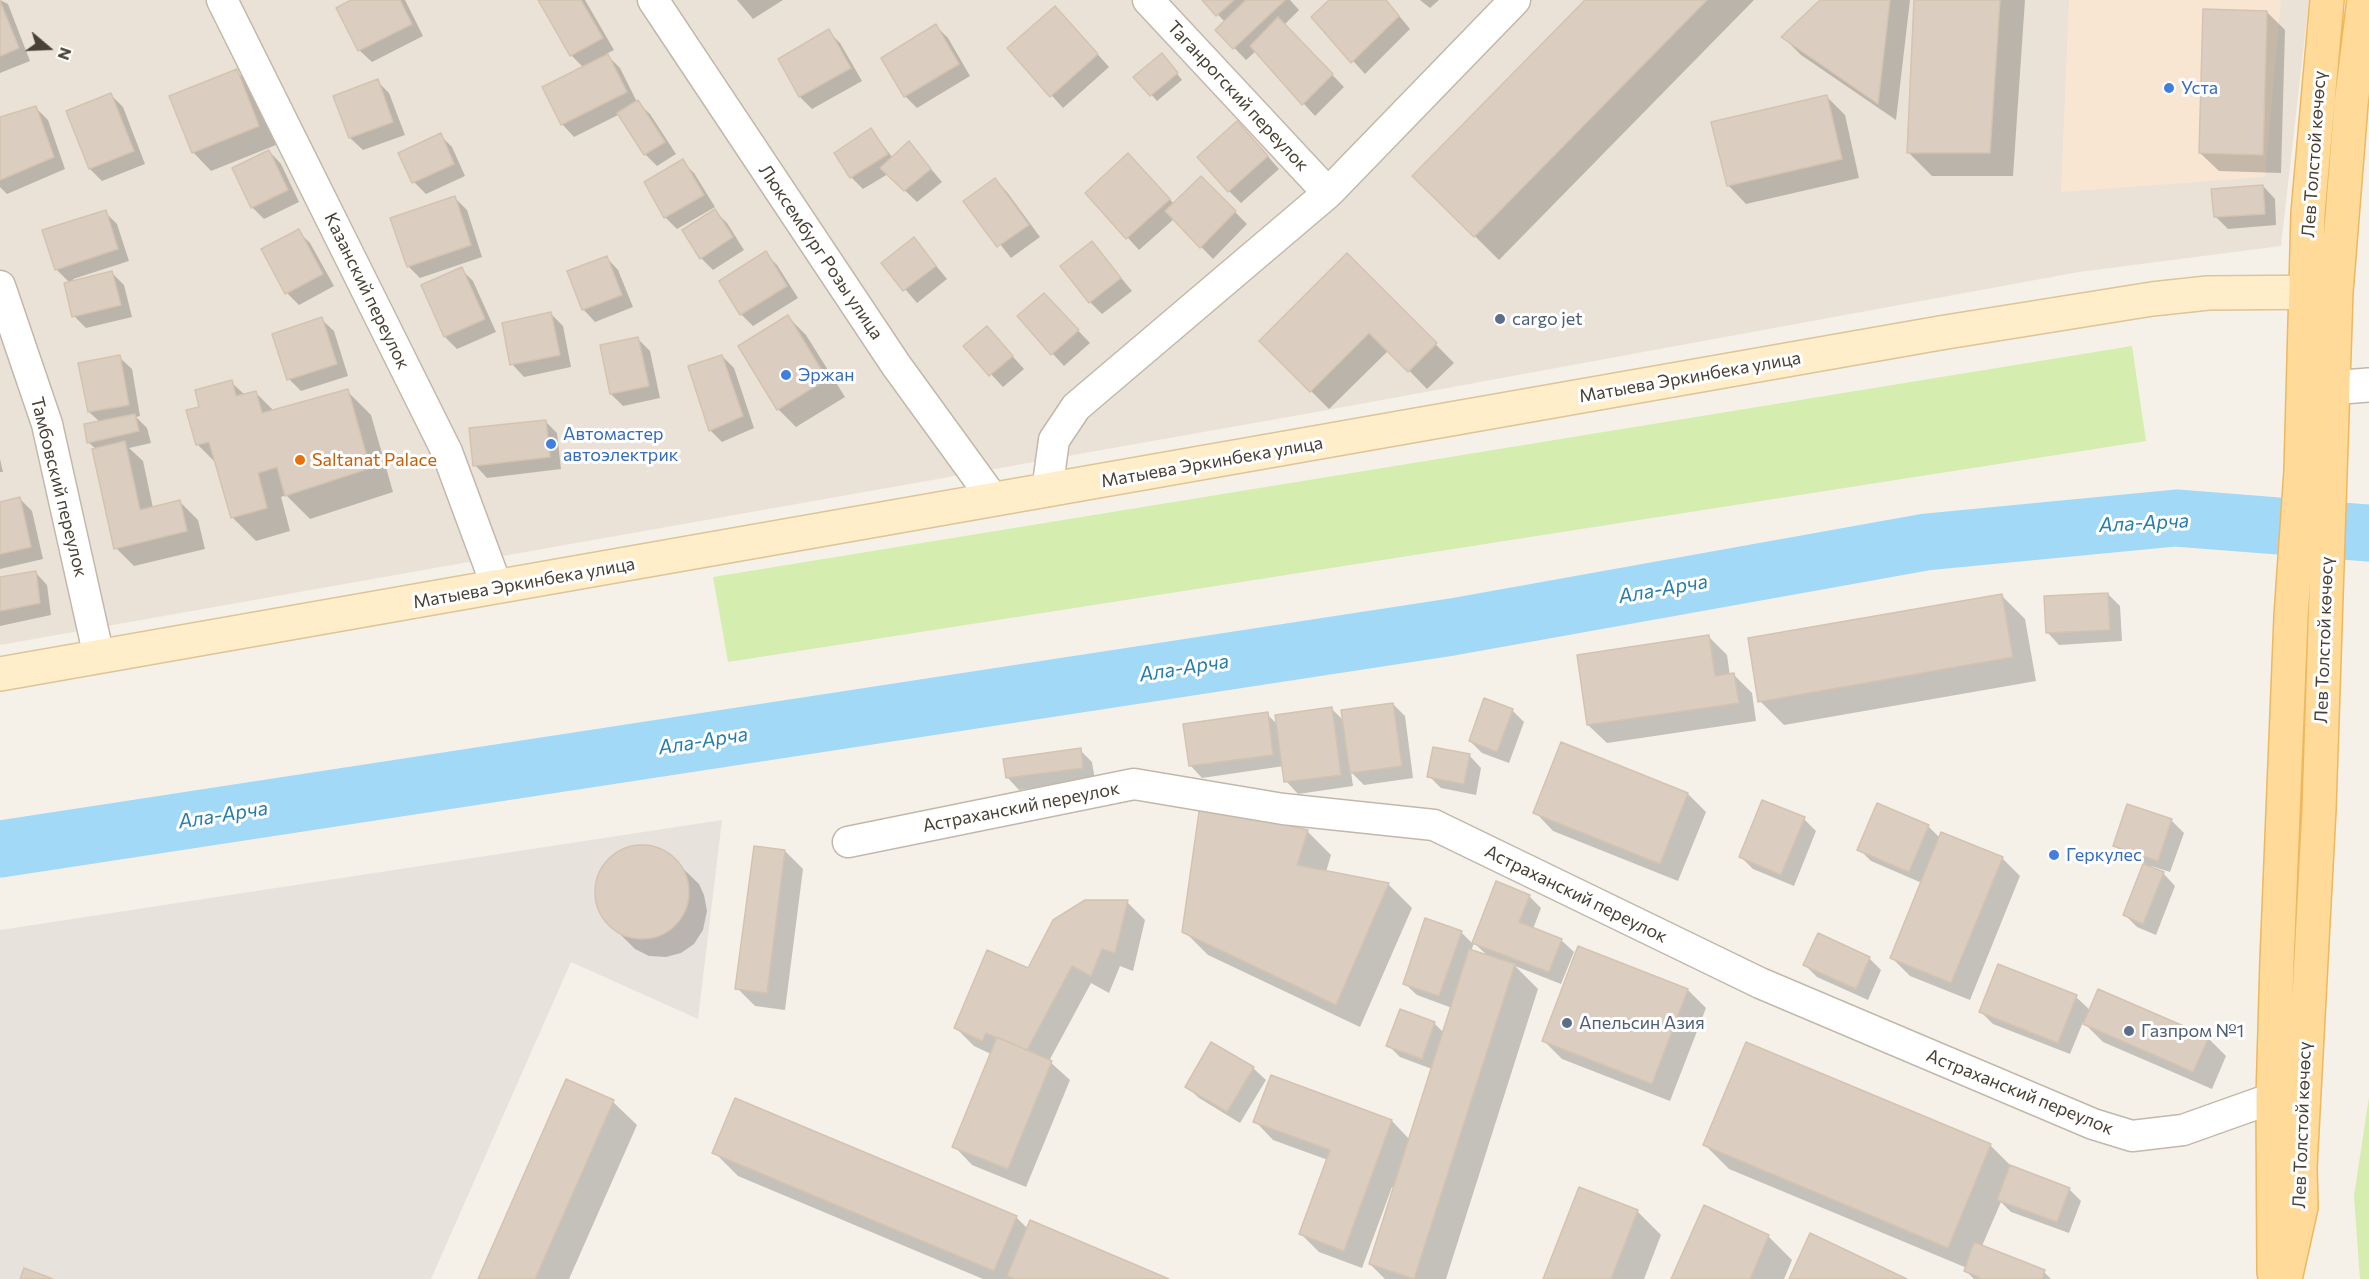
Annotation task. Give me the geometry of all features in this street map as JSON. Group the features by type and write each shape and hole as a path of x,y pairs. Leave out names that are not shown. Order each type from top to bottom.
{"main road":[{"name":"Лев Толстой көчөсү","path":"2321,292 2308,213 2327,0"},
{"name":"Лев Толстой көчөсү","path":"2285,1279 2301,1207 2301,1133 2319,809 2324,593 2316,470 2321,292 2351,104 2364,0"},
{"name":"Матыева Эркинбека улица","path":"0,674 1940,333 2152,299 2208,293 2321,292"},
{"name":"Лев Толстой көчөсү","path":"2274,1279 2273,1098 2291,617 2316,470"},
{"path":"2301,1207 2306,1279"}],"street":[{"name":"Казанский переулок","path":"222,0 447,452 497,587"},
{"name":"Люксембург Розы улица","path":"653,0 896,365 994,500"},
{"name":"Таганрогский переулок","path":"1148,0 1328,193"},
{"path":"1047,491 1054,440 1076,407 1328,193 1515,0"},
{"name":"Тамбовский переулок","path":"0,286 47,424 99,657"},
{"path":"2318,389 2369,385"},
{"name":"Астраханский переулок","path":"848,842 1134,784 1283,809 1434,825 1760,983 2093,1124 2132,1136 2183,1130 2273,1098"}],"shaded area":[{"path":"0,0 2309,0 2281,246 2079,272 1322,411 0,645"},
{"name":"Уста","path":"2069,0 2281,0 2265,177 2061,192"},
{"path":"722,820 698,1019 571,962 431,1279 0,1279 0,930"}],"green space":[{"path":"2132,346 2146,441 728,662 713,577"},
{"path":"2369,1097 2369,1279 2360,1279 2354,1196"}],"building":[{"path":"351,0 400,0 412,24 358,51 336,8"},
{"path":"538,0 581,0 603,38 570,56"},
{"path":"1202,0 1234,0 1216,16"},
{"path":"1246,0 1285,0 1233,49 1215,30"},
{"path":"1329,0 1386,0 1399,16 1351,63 1311,17"},
{"path":"1585,0 1707,0 1474,237 1412,176"},
{"path":"1820,0 1890,0 1878,104 1781,37"},
{"path":"1914,0 2000,0 1990,153 1907,153"},
{"path":"0,1 19,48 0,56"},
{"path":"1055,6 1098,54 1050,97 1007,48"},
{"path":"2203,9 2267,11 2263,155 2199,153"},
{"path":"1278,17 1333,74 1302,105 1250,46"},
{"path":"936,24 959,64 904,97 881,58"},
{"path":"829,29 851,68 799,97 778,59"},
{"path":"1162,53 1178,73 1150,96 1133,77"},
{"path":"608,54 627,92 561,125 542,87"},
{"path":"237,69 259,126 192,153 169,96"},
{"path":"378,79 393,122 349,138 333,96"},
{"path":"111,93 134,151 89,169 66,111"},
{"path":"1827,95 1842,159 1727,186 1711,122"},
{"path":"638,100 665,142 644,155 617,113"},
{"path":"36,106 54,157 0,180 0,117"},
{"path":"1237,121 1268,156 1228,192 1197,157"},
{"path":"871,128 888,154 850,178 834,153"},
{"path":"441,133 454,164 412,183 398,153"},
{"path":"909,141 931,169 904,191 880,168"},
{"path":"269,150 288,190 251,208 232,168"},
{"path":"1128,153 1170,199 1126,239 1085,193"},
{"path":"683,159 704,195 664,218 644,182"},
{"path":"1201,176 1236,211 1200,248 1165,211"},
{"path":"995,178 1029,225 997,247 963,201"},
{"path":"2263,185 2265,214 2214,217 2211,189"},
{"path":"455,196 471,245 407,267 390,218"},
{"path":"715,209 733,237 700,259 682,230"},
{"path":"106,210 118,249 55,270 42,230"},
{"path":"299,229 323,274 285,294 261,249"},
{"path":"914,237 936,266 903,291 881,263"},
{"path":"1092,241 1121,278 1089,303 1060,266"},
{"path":"766,251 787,286 740,315 719,281"},
{"path":"1347,253 1437,343 1408,372 1369,333 1310,392 1259,341"},
{"path":"607,256 622,295 582,310 567,271"},
{"path":"462,267 485,319 444,337 421,285"},
{"path":"112,271 121,305 72,317 64,283"},
{"path":"1044,293 1079,330 1051,355 1017,316"},
{"path":"551,312 560,355 510,365 502,323"},
{"path":"788,315 827,379 777,410 738,346"},
{"path":"322,317 337,364 287,380 272,334"},
{"path":"987,326 1013,356 989,376 963,346"},
{"path":"638,337 649,386 610,394 600,345"},
{"path":"120,355 129,405 88,412 78,363"},
{"path":"722,355 743,416 709,431 688,366"},
{"path":"232,380 236,396 256,391 262,413 348,389 370,468 285,496 277,467 258,473 267,508 231,518 209,442 196,445 186,410 199,407 195,390"},
{"path":"135,414 139,431 87,443 84,424"},
{"path":"546,420 550,457 473,466 469,428"},
{"path":"125,441 140,510 180,500 187,531 114,549 92,449"},
{"path":"20,497 31,547 0,554 0,502"},
{"path":"36,571 40,603 0,611 0,577"},
{"path":"2108,593 2110,630 2046,633 2044,596"},
{"path":"2002,594 2013,657 1758,702 1748,638"},
{"path":"1709,635 1715,676 1734,673 1739,703 1587,725 1577,655"},
{"path":"1484,698 1513,709 1497,752 1469,741"},
{"path":"1393,703 1402,766 1350,773 1341,710"},
{"path":"1332,707 1341,775 1284,782 1275,715"},
{"path":"1268,712 1273,755 1189,766 1183,724"},
{"path":"1561,742 1688,793 1660,864 1533,813"},
{"path":"1433,747 1470,754 1464,784 1427,777"},
{"path":"1081,748 1083,768 1006,778 1003,759"},
{"path":"1762,800 1805,817 1781,875 1739,857"},
{"path":"1877,803 1929,825 1909,872 1857,850"},
{"path":"2127,804 2172,819 2158,861 2113,846"},
{"path":"1200,805 1308,830 1297,865 1389,883 1336,1005 1182,932"},
{"path":"1941,832 2003,857 1951,983 1890,958"},
{"path":"642,845 660,849 675,859 685,874 689,892 685,910 675,925 660,935 642,939 624,935 609,925 599,910 595,892 599,874 609,859 624,849"},
{"path":"754,846 785,850 767,993 735,989"},
{"path":"2143,864 2164,872 2143,924 2123,915"},
{"path":"1496,881 1530,895 1519,922 1562,939 1549,972 1472,943"},
{"path":"1085,900 1128,900 1115,953 1102,949 1091,976 1072,966 1027,1050 986,1033 982,1041 954,1028 987,950 1028,968 1053,920"},
{"path":"1425,918 1462,931 1439,996 1403,984"},
{"path":"1818,933 1870,957 1856,989 1803,965"},
{"path":"1578,946 1688,989 1652,1084 1542,1041"},
{"path":"1469,949 1515,964 1414,1279 1369,1264"},
{"path":"1998,964 2077,995 2058,1043 1979,1012"},
{"path":"2098,989 2209,1037 2193,1072 2083,1024"},
{"path":"1400,1009 1435,1022 1422,1059 1386,1046"},
{"path":"997,1037 1052,1061 1008,1169 952,1147"},
{"path":"1211,1042 1254,1067 1227,1112 1185,1087"},
{"path":"1746,1042 1991,1144 1948,1248 1703,1145"},
{"path":"1271,1075 1392,1120 1344,1251 1299,1234 1330,1150 1253,1122"},
{"path":"566,1079 614,1100 535,1279 478,1279"},
{"path":"735,1098 1017,1216 994,1271 712,1153"},
{"path":"2010,1165 2070,1188 2057,1222 1997,1200"},
{"path":"1579,1187 1638,1210 1611,1279 1543,1279"},
{"path":"1704,1205 1769,1235 1750,1279 1671,1279"},
{"path":"1030,1220 1169,1279 1015,1279 1007,1276"},
{"path":"1810,1233 1907,1279 1789,1279"},
{"path":"1974,1242 2045,1270 2042,1279 1982,1279 1964,1271"},
{"path":"24,1268 53,1279 20,1279"}],"waterway":[{"name":"Ала-Арча","path":"0,849 1452,627 1926,542 2176,518 2369,533"}],"place":[{"name":"Уста","path":"2169,88"},
{"name":"cargo jet","path":"1500,319"},
{"name":"Эржан","path":"786,375"},
{"name":"Автомастер автоэлектрик","path":"551,444"},
{"name":"Saltanat Palace","path":"300,460"},
{"name":"Геркулес","path":"2054,855"},
{"name":"Апельсин Азия","path":"1567,1023"},
{"name":"Газпром №1","path":"2129,1031"}]}
